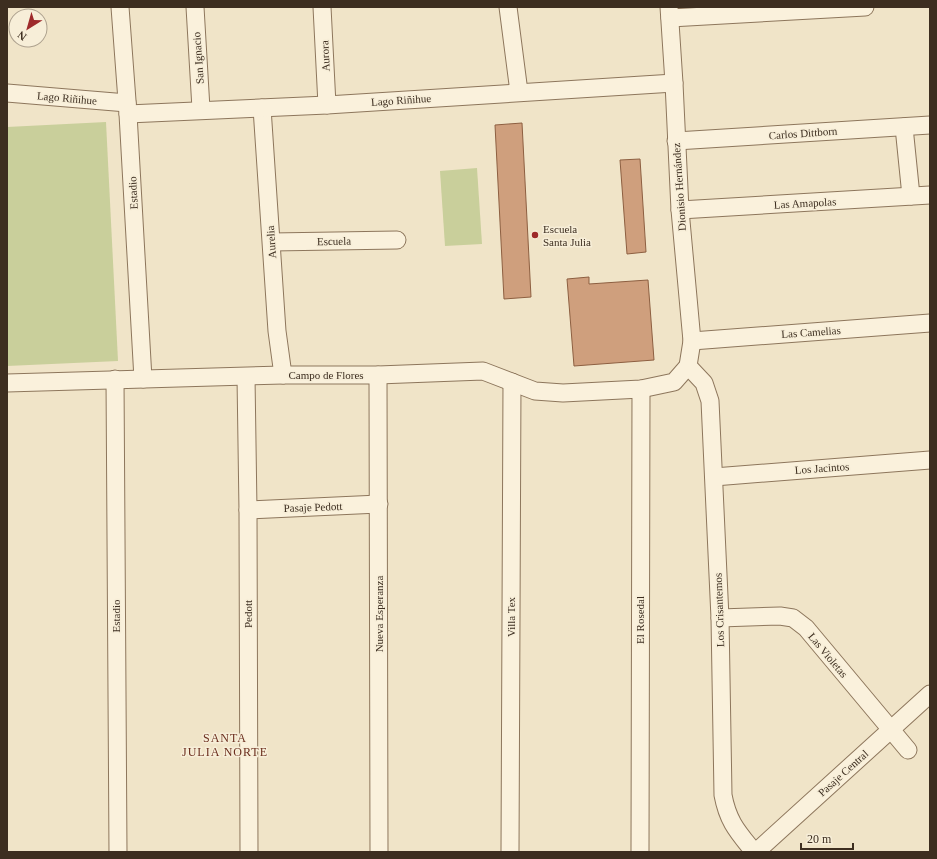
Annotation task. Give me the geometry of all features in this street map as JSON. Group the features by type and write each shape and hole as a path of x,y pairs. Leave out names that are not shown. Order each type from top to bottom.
{"street":[{"name":"Estadio","path":"120,7 128,108 143,379"},
{"name":"San Ignacio","path":"194,7 201,109"},
{"name":"Aurora","path":"322,7 327,104"},
{"path":"508,7 519,92"},
{"path":"670,12 865,7"},
{"name":"Dionisio Hernández","path":"670,12 680,210 692,341 688,366"},
{"name":"Lago Riñihue","path":"7,93 128,108 201,109 262,108 674,83"},
{"name":"Aurelia","path":"262,108 277,331 283,375"},
{"name":"Carlos Dittborn","path":"676,141 930,125"},
{"path":"904,127 911,196"},
{"name":"Las Amapolas","path":"680,210 930,195"},
{"name":"Escuela","path":"272,242 397,240"},
{"name":"Las Camelias","path":"692,341 930,323"},
{"path":"641,389 674,382 688,366"},
{"name":"Los Crisantemos","path":"688,366 704,383 710,401 720,618 723,795 725,807 734,827 755,852"},
{"name":"Campo de Flores","path":"7,383 283,375 378,375 483,371 534,391 563,393 641,389"},
{"name":"Nueva Esperanza","path":"378,375 379,852"},
{"name":"Pedott","path":"246,377 249,852"},
{"name":"Estadio","path":"115,379 118,852"},
{"name":"Villa Tex","path":"510,852 512,382"},
{"name":"El Rosedal","path":"640,852 641,389"},
{"name":"Los Jacintos","path":"714,477 930,460"},
{"name":"Pasaje Pedott","path":"248,510 378,504"},
{"name":"Las Violetas","path":"720,618 780,616 793,618 806,628 908,750"},
{"name":"Pasaje Central","path":"755,852 930,694"}],"green space":[{"path":"106,122 118,361 7,366 7,127"},
{"path":"477,168 482,244 445,246 440,171"}],"building":[{"path":"522,123 531,297 504,299 495,125"},
{"path":"640,159 646,252 627,254 620,160"},
{"path":"589,277 589,284 648,280 654,360 574,366 567,279"}],"place":[{"name":"Escuela Santa Julia","path":"535,235"}],"district":[{"name":"SANTA JULIA NORTE","path":"225,745"}]}
